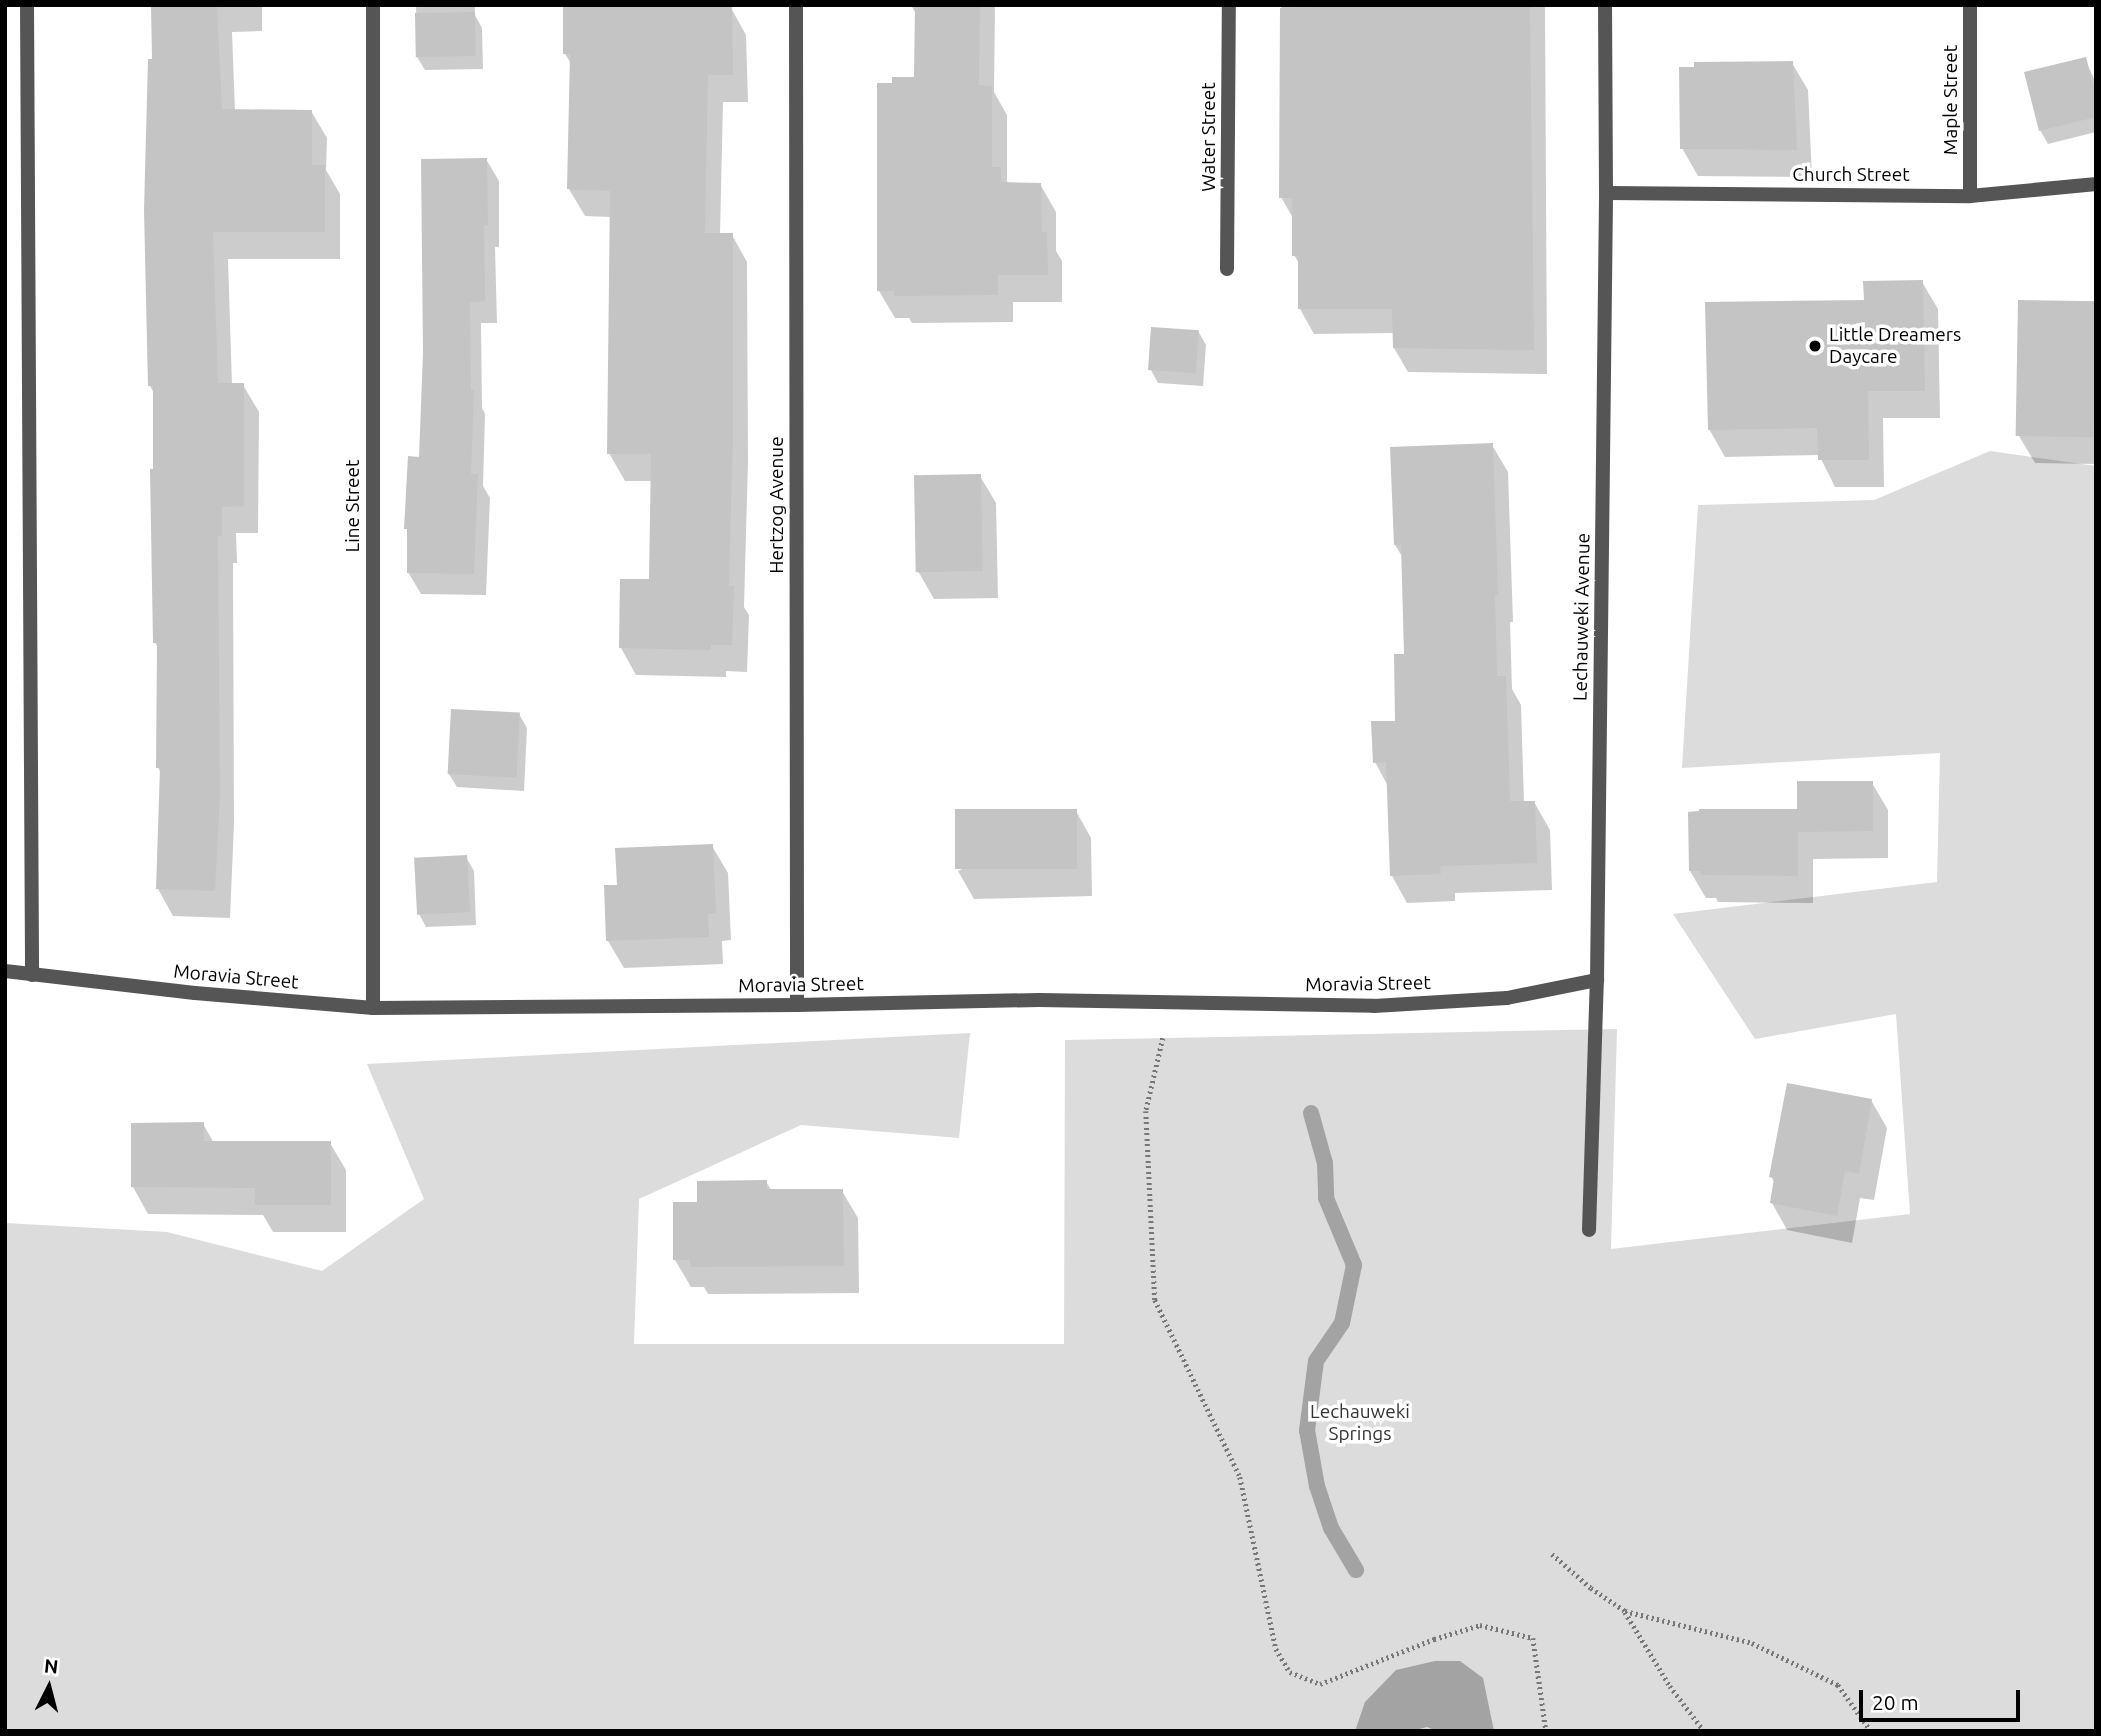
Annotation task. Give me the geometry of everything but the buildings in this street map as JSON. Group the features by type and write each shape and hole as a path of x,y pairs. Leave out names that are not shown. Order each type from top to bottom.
{"street":[{"path":"27,5 32,975"},
{"name":"Line Street","path":"373,5 373,1007"},
{"name":"Hertzog Avenue","path":"796,5 797,1005"},
{"name":"Water Street","path":"1227,269 1229,5"},
{"name":"Lechauweki Avenue","path":"1589,1230 1597,980 1606,192 1605,5"},
{"name":"Maple Street","path":"1970,5 1970,196"},
{"name":"Church Street","path":"1606,192 1970,196 2096,184"},
{"name":"Moravia Street","path":"5,971 195,993 373,1007 797,1005 1039,1000 1387,1005 1507,998 1597,980"}],"path":[{"path":"1171,1003 1146,1111 1155,1300 1240,1477 1265,1609 1276,1649 1290,1672 1320,1684 1434,1639 1480,1625 1533,1638 1546,1731"},
{"path":"1552,1554 1591,1588 1625,1611 1752,1643 1838,1685 1871,1731"},
{"path":"1625,1611 1670,1686 1704,1731"}],"green space":[{"name":"Lechauweki Springs","path":"1990,451 2096,466 2096,1731 5,1731 5,1223 167,1232 322,1271 424,1199 367,1064 970,1033 959,1138 801,1125 639,1199 634,1344 1064,1344 1065,1040 1617,1029 1611,1249 1910,1214 1896,1014 1755,1039 1673,914 1937,882 1940,753 1682,768 1698,505 1874,500"}],"shaded area":[{"path":"1435,1661 1460,1661 1483,1678 1494,1731 1437,1731 1427,1727 1412,1731 1355,1731 1365,1702 1396,1670"}],"waterway":[{"path":"1311,1113 1325,1163 1326,1198 1354,1265 1342,1323 1316,1361 1307,1430 1317,1486 1331,1528 1356,1570"}],"place":[{"name":"Little Dreamers Daycare","path":"1815,346"}]}
